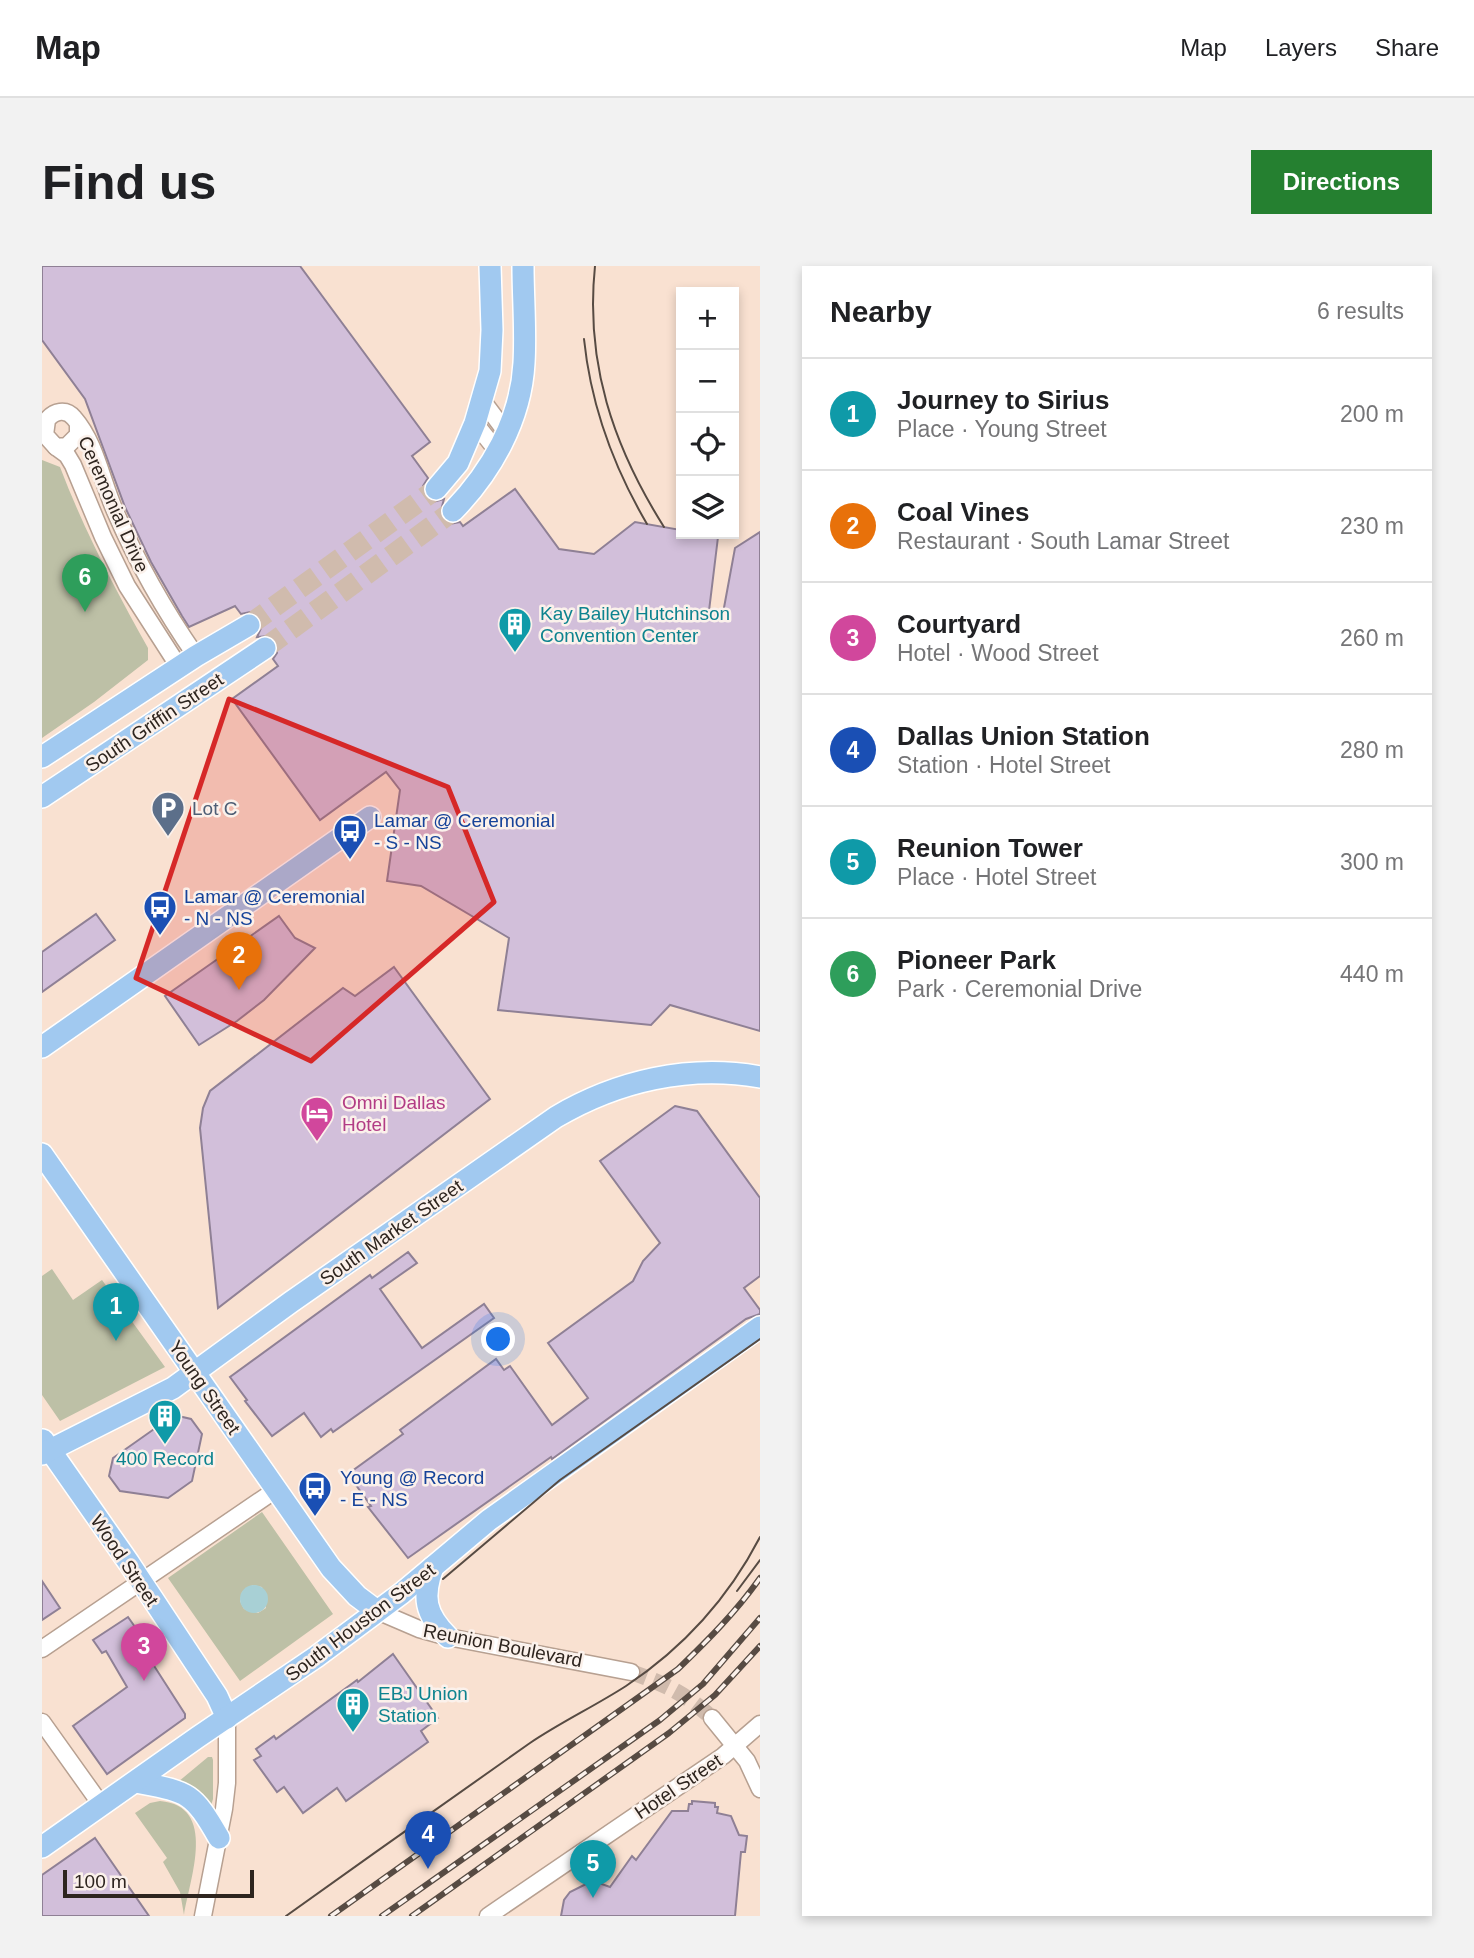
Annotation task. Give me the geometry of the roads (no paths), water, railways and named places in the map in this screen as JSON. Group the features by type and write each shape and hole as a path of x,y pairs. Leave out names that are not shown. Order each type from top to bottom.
{"main road":[{"path":"436,489 458,463 475,423 490,371 491,266"},
{"path":"453,511 481,480 502,442 516,407 524,366 523,266"},
{"name":"South Griffin Street","path":"42,757 248,625"},
{"name":"South Griffin Street","path":"42,797 265,648"},
{"path":"185,702 195,682 187,662"},
{"path":"92,723 112,750"},
{"path":"42,1046 370,817"},
{"name":"South Market Street","path":"45,1447 173,1388 319,1282 576,1105 614,1089 679,1074 709,1072 760,1077"},
{"name":"Young Street","path":"42,1154 331,1569 357,1596 377,1611"},
{"name":"South Houston Street","path":"42,1847 286,1678 377,1611 489,1520 760,1327"},
{"name":"Wood Street","path":"45,1447 217,1696 226,1718"},
{"path":"433,1567 427,1585 427,1604 436,1625 447,1637"},
{"path":"135,1782 188,1794 200,1805 219,1838"}],"street":[{"path":"482,400 502,442"},
{"name":"Ceremonial Drive","path":"66,412 71,415 89,443 114,508 187,662 127,586 73,465 67,455 45,435 44,424 50,415 66,412"},
{"path":"475,423 502,442"},
{"name":"Ceremonial Drive","path":"56,447 67,446 76,439 78,424"},
{"path":"42,1649 277,1489"},
{"name":"Reunion Boulevard","path":"377,1611 419,1629 447,1637 631,1672"},
{"path":"203,1916 227,1783 226,1718"},
{"path":"712,1718 747,1761 760,1789"},
{"path":"42,1722 102,1806"},
{"name":"Hotel Street","path":"488,1916 736,1745 760,1724"}],"water":[{"path":"254,1585 264,1589 268,1599 264,1609 254,1613 244,1609 240,1599 244,1589"}],"tunnel":[{"path":"249,625 436,489"},
{"path":"265,648 453,511"},
{"path":"631,1672 674,1690 712,1718"}],"tram line":[{"path":"595,266 594,336 607,402 630,466 664,527"},
{"path":"584,339 592,388 605,435 647,524"},
{"path":"443,1579 560,1480 760,1339"},
{"path":"286,1916 530,1743 647,1671 703,1620 734,1580 760,1537"},
{"path":"737,1591 760,1560"}],"railway":[{"path":"331,1916 678,1669 721,1625 760,1578"},
{"path":"382,1916 660,1720 703,1684 760,1618"},
{"path":"412,1916 669,1733 715,1695 760,1646"}],"place":[{"name":"Pioneer Park","path":"85,612"},
{"name":"Kay Bailey Hutchinson Convention Center","path":"515,654"},
{"name":"Lot C","path":"168,838"},
{"name":"Lamar @ Ceremonial - S - NS","path":"350,861"},
{"name":"Lamar @ Ceremonial - N - NS","path":"160,937"},
{"name":"Coal Vines","path":"239,990"},
{"name":"Omni Dallas Hotel","path":"317,1143"},
{"name":"Journey to Sirius","path":"116,1341"},
{"name":"400 Record","path":"165,1446"},
{"name":"Young @ Record - E - NS","path":"315,1518"},
{"name":"Courtyard","path":"144,1681"},
{"name":"EBJ Union Station","path":"353,1734"},
{"name":"Dallas Union Station","path":"428,1869"},
{"name":"Reunion Tower","path":"593,1898"}]}
